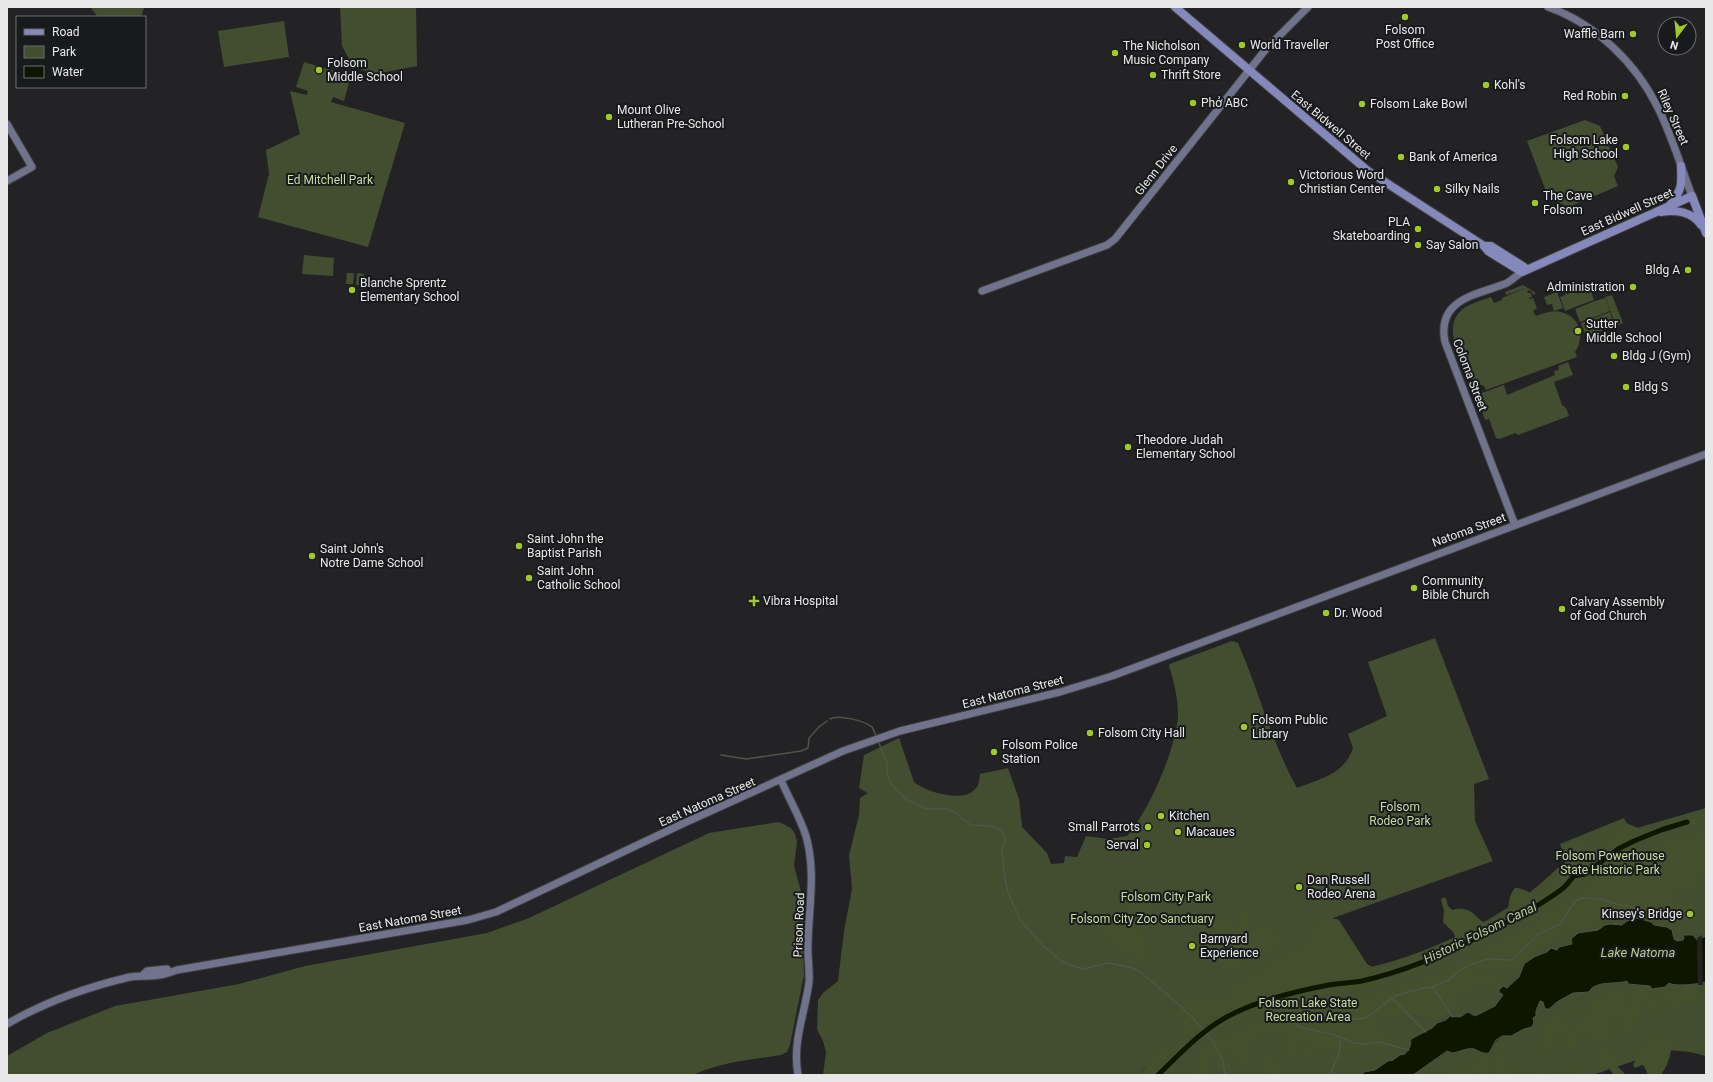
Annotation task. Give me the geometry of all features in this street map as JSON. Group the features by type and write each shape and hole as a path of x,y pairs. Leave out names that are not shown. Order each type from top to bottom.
{"main road":[{"name":"East Bidwell Street","path":"1175,7 1368,171 1484,246 1491,246 1525,270 1692,196"},
{"name":"Glenn Drive","path":"982,292 1113,241 1266,49 1308,7"},
{"name":"Riley Street","path":"1548,7 1581,23 1596,33 1632,67 1645,85 1659,108 1706,233"},
{"path":"7,124 32,167 7,181"},
{"path":"1668,207 1679,194 1682,187 1681,166"},
{"path":"1649,215 1664,211 1689,214 1697,220 1706,233"},
{"name":"Coloma Street","path":"1515,525 1443,334 1447,316 1459,301 1509,282 1525,270"},
{"name":"Natoma Street","path":"1241,629 1334,592 1706,454"},
{"name":"East Natoma Street","path":"7,1024 73,994 143,975 149,976 167,974 177,970 482,917 509,907 682,824 854,747 893,733 1071,689 1112,676 1241,629"},
{"name":"Prison Road","path":"781,780 806,836 811,870 811,906 808,944 809,980 797,1041 798,1075"}],"green space":[{"path":"90,7 144,7 142,15 140,16 97,16"},
{"path":"340,7 416,7 417,66 375,74 360,69 349,59 342,46"},
{"path":"284,21 289,57 224,67 218,31"},
{"name":"Ed Mitchell Park","path":"304,62 351,76 344,101 333,97 331,102 405,123 368,247 258,217 269,174 266,150 300,134 290,91 307,95 308,91 296,87"},
{"path":"1585,120 1600,126 1618,167 1614,176 1618,186 1569,207 1549,199 1527,141"},
{"path":"304,255 334,258 333,276 302,274"},
{"path":"347,273 354,273 353,284 346,284"},
{"path":"357,273 364,274 363,285 356,285"},
{"path":"1572,284 1574,290 1565,294 1563,287"},
{"path":"1523,285 1536,293 1533,295 1529,290 1527,291 1528,293 1531,293 1532,297 1529,298 1533,298 1537,308 1533,311 1536,316 1558,311 1573,318 1577,323 1580,340 1575,352 1577,357 1486,390 1484,386 1478,384 1472,379 1469,380 1454,342 1454,323 1457,315 1467,306 1491,297 1494,303 1502,300 1502,298 1525,288 1506,295 1505,292"},
{"path":"1589,286 1594,300 1575,307 1570,293"},
{"path":"1557,292 1563,308 1554,311 1552,304 1547,305 1544,297"},
{"path":"1570,293 1575,307 1565,311 1560,297"},
{"path":"1612,295 1623,323 1616,326 1605,297"},
{"path":"1605,298 1610,311 1600,315 1595,301"},
{"path":"1595,301 1600,315 1580,322 1575,309"},
{"path":"1610,312 1615,326 1586,336 1581,323"},
{"path":"1568,362 1573,375 1554,382 1562,405 1566,408 1569,416 1518,435 1516,433 1499,439 1496,438 1489,419 1485,420 1476,395 1504,385 1507,395 1555,375 1554,371 1559,370 1558,366"},
{"path":"1435,638 1489,779 1474,784 1475,821 1493,861 1333,918 1363,969 1407,956 1450,939 1491,918 1510,906 1534,889 1566,861 1560,844 1624,818 1630,830 1706,808 1706,936 1697,940 1693,936 1688,936 1683,940 1677,941 1674,939 1672,930 1667,927 1654,925 1640,918 1627,921 1622,925 1610,924 1605,925 1598,930 1586,932 1572,944 1559,947 1558,950 1540,954 1524,964 1519,977 1506,988 1499,990 1499,992 1503,994 1495,1006 1478,1015 1473,1015 1468,1012 1460,1017 1448,1018 1437,1023 1432,1028 1410,1040 1410,1047 1405,1054 1388,1061 1375,1070 1364,1072 1362,1075 1155,1075 1145,1066 1140,1075 823,1075 826,1052 823,1041 817,1029 818,1000 823,993 838,981 844,931 852,889 849,855 859,815 860,798 868,793 859,788 864,755 899,738 914,782 919,786 935,792 952,796 960,796 973,791 978,786 980,774 1008,768 1019,799 1022,827 1047,853 1051,864 1064,863 1065,856 1077,857 1086,836 1108,839 1127,836 1144,812 1167,761 1173,744 1176,728 1178,715 1177,702 1169,666 1170,664 1232,641 1238,643 1272,734 1297,788 1323,778 1338,770 1349,757 1353,748 1348,734 1387,716 1368,662"},
{"path":"1698,817 1706,818 1706,822 1697,823 1649,839 1581,880 1570,883 1568,891 1538,912 1491,939 1434,967 1381,985 1309,998 1250,1016 1211,1032 1195,1046 1196,1047 1185,1052 1162,1075 1140,1075 1148,1062 1154,1057 1158,1047 1169,1051 1179,1044 1183,1029 1174,1015 1175,1009 1187,1000 1197,997 1215,1000 1226,999 1233,986 1239,981 1280,959 1295,947 1306,947 1308,943 1304,935 1305,932 1326,921 1331,919 1339,920 1367,964 1375,968 1391,966 1429,953 1456,939 1453,932 1443,922 1444,911 1441,899 1444,897 1448,906 1452,910 1466,910 1482,921 1490,923 1498,920 1507,912 1510,898 1515,888 1521,888 1536,893 1549,881 1564,872 1568,864 1568,844 1586,837 1586,851 1589,856 1592,856 1600,850 1607,836 1616,832 1620,825 1626,823 1643,830 1650,830"},
{"path":"779,822 791,828 795,834 797,842 794,866 804,902 804,975 790,1045 787,1052 781,1055 725,1064 693,1075 7,1075 7,1056 47,1033 115,1006 239,984 305,966 487,933 529,918 709,833"},
{"name":"Folsom Lake State Recreation Area","path":"1706,832 1706,870 1701,875 1696,887 1688,890 1678,890 1675,898 1677,901 1691,901 1691,906 1685,913 1685,917 1690,918 1696,916 1697,919 1695,922 1680,922 1636,915 1630,918 1610,919 1603,923 1583,929 1569,929 1562,931 1554,938 1548,947 1542,949 1515,970 1508,972 1495,968 1483,969 1471,965 1470,968 1477,970 1485,976 1505,976 1506,978 1490,987 1478,986 1463,994 1456,1002 1453,1010 1441,1018 1432,1021 1424,1016 1409,1013 1394,1017 1382,1016 1379,1020 1381,1029 1393,1038 1396,1043 1384,1050 1378,1050 1376,1045 1361,1047 1352,1055 1338,1050 1320,1050 1305,1059 1303,1057 1306,1045 1304,1038 1298,1039 1298,1052 1294,1057 1286,1058 1281,1055 1283,1035 1274,1032 1266,1037 1251,1040 1256,1047 1256,1052 1254,1055 1247,1054 1252,1062 1251,1065 1246,1065 1236,1059 1232,1051 1228,1053 1230,1067 1228,1071 1218,1070 1215,1057 1210,1055 1207,1060 1210,1075 1192,1075 1198,1062 1197,1053 1216,1038 1220,1039 1227,1034 1277,1016 1373,994 1419,981 1458,963 1530,924 1536,924 1549,911 1572,895 1634,856 1676,838"},
{"name":"Folsom City Zoo Sanctuary","path":"1142,888 1149,891 1153,903 1150,928 1143,930 1141,933 1150,952 1147,958 1142,960 1130,955 1111,943 1099,927 1110,923 1117,913 1129,906 1135,892"},
{"path":"1243,911 1248,911 1253,916 1247,923 1250,929 1256,930 1261,923 1269,923 1278,931 1282,943 1273,952 1246,962 1229,975 1219,965 1217,938 1212,919 1215,917 1221,922 1229,916 1232,917 1232,925 1228,935 1231,937"},
{"path":"1627,981 1632,984 1650,986 1652,989 1663,987 1669,982 1672,984 1681,985 1706,982 1706,1056 1690,1052 1667,1050 1592,1075 1413,1075 1448,1051 1452,1053 1465,1049 1471,1049 1489,1053 1495,1043 1503,1036 1511,1036 1524,1029 1532,1027 1533,1018 1536,1016 1536,1011 1540,1001 1543,1002 1545,1009 1549,1009 1557,1002 1573,993 1585,992 1604,983"},
{"path":"1635,986 1646,989 1652,993 1662,1009 1663,1014 1656,1016 1651,1006 1639,1007 1638,1030 1622,1035 1619,1031 1621,1020 1617,1015 1614,1015 1607,1022 1608,1027 1616,1034 1616,1038 1604,1041 1590,1037 1585,1032 1574,1046 1569,1049 1565,1048 1567,1041 1564,1034 1555,1033 1554,1038 1559,1048 1558,1050 1552,1052 1544,1049 1547,1056 1544,1058 1539,1057 1537,1047 1543,1036 1543,1025 1546,1019 1555,1016 1561,1017 1564,1018 1572,1028 1578,1026 1579,1020 1575,1017 1566,1016 1567,1012 1571,1011 1578,1014 1583,1007 1586,1007 1590,1016 1593,1017 1594,1015 1590,1005 1592,1001 1615,991 1628,993 1628,999 1624,1003 1629,1006 1632,991"},
{"path":"1697,986 1697,1000 1690,1006 1682,1004 1672,1010 1666,1011 1666,1000 1658,996 1659,994 1656,990 1668,988 1678,993 1680,988"},
{"path":"1652,1035 1658,1036 1667,1041 1681,1043 1689,1047 1687,1050 1671,1050 1668,1063 1661,1075 1648,1075 1644,1066 1642,1065 1635,1068 1633,1065 1636,1059 1635,1053 1642,1046 1644,1040"},
{"path":"1610,1046 1612,1053 1617,1059 1617,1066 1626,1075 1614,1075 1609,1068 1605,1069 1602,1073 1600,1071 1598,1060 1601,1056 1601,1048"},
{"path":"1502,1051 1505,1058 1505,1064 1511,1067 1513,1075 1501,1075 1494,1068 1490,1068 1486,1075 1480,1075 1471,1070 1466,1072 1466,1075 1456,1075 1449,1072 1451,1068 1460,1069 1469,1065 1475,1057 1485,1056 1492,1062"},
{"path":"1270,1056 1285,1068 1285,1071 1273,1075 1266,1072 1264,1066 1259,1063 1258,1060 1260,1058"},
{"path":"1570,1059 1574,1061 1575,1066 1573,1068 1563,1067 1565,1061"},
{"path":"1544,1065 1546,1066 1546,1072 1543,1075 1531,1075 1536,1073"},
{"path":"1578,1067 1581,1069 1586,1068 1587,1074 1584,1075 1576,1073 1575,1069"}],"water":[{"name":"Lake Natoma","path":"1638,918 1651,922 1654,925 1667,927 1672,930 1674,939 1677,941 1683,940 1683,935 1693,935 1697,940 1706,936 1706,982 1681,985 1669,983 1665,987 1652,989 1650,986 1628,984 1627,981 1600,984 1592,988 1589,992 1573,993 1557,1002 1549,1009 1545,1009 1543,1002 1540,1001 1536,1011 1536,1016 1533,1018 1534,1022 1532,1027 1524,1029 1511,1036 1502,1036 1496,1040 1489,1053 1482,1053 1474,1049 1466,1049 1452,1053 1447,1051 1413,1075 1362,1075 1364,1072 1375,1070 1388,1061 1405,1054 1410,1047 1411,1039 1432,1028 1437,1023 1446,1020 1450,1016 1460,1017 1468,1012 1475,1016 1495,1006 1503,995 1499,992 1499,990 1503,986 1507,988 1519,977 1524,964 1534,957 1547,952 1551,948 1557,950 1559,947 1572,944 1571,939 1578,933 1598,930 1605,925 1610,924 1622,925 1627,921"}],"pier":[{"path":"1702,935 1703,985 1698,985 1697,938"}],"waterway":[{"path":"830,719 839,717 864,723 872,727 876,736"},
{"path":"721,755 746,759 801,751 808,748 809,738 827,721"},
{"path":"878,741 887,762 887,774 890,783 909,801 927,809 947,809 954,812 971,825 990,826 999,829 1003,833 1005,840 1002,850 1008,893 1021,921 1045,948 1063,962 1082,969 1108,963 1133,968 1140,972 1197,1022 1207,1034 1221,1057 1225,1075"},
{"name":"Historic Folsom Canal","path":"1158,1075 1207,1030 1216,1023 1236,1012 1262,1002 1303,990 1333,984 1362,981 1378,977 1441,955 1515,918 1553,896 1574,876 1585,874 1618,849 1661,830 1687,822"},
{"path":"1287,1010 1292,1020 1333,1014 1351,1019 1367,1017 1395,996 1423,988 1433,987 1450,979 1460,970 1474,963 1488,959 1510,960 1539,934 1560,924 1576,901 1583,898 1602,899 1616,904 1632,907 1638,912 1640,919"},
{"path":"1433,987 1453,1017"},
{"path":"1281,997 1285,1007"},
{"path":"1392,998 1426,1032"},
{"path":"1292,1020 1300,1027 1335,1035 1354,1043 1367,1044 1379,1042 1409,1050"},
{"path":"1330,1075 1340,1051 1340,1041 1338,1036"}],"place":[{"name":"Folsom Post Office","path":"1405,17"},
{"name":"Waffle Barn","path":"1633,34"},
{"name":"World Traveller","path":"1242,45"},
{"name":"The Nicholson Music Company","path":"1115,53"},
{"name":"Folsom Middle School","path":"319,70"},
{"name":"Thrift Store","path":"1153,75"},
{"name":"Kohl's","path":"1486,85"},
{"name":"Red Robin","path":"1625,96"},
{"name":"Phở ABC","path":"1193,103"},
{"name":"Folsom Lake Bowl","path":"1362,104"},
{"name":"Mount Olive Lutheran Pre-School","path":"609,117"},
{"name":"Folsom Lake High School","path":"1626,147"},
{"name":"Bank of America","path":"1401,157"},
{"name":"Victorious Word Christian Center","path":"1291,182"},
{"name":"Silky Nails","path":"1437,189"},
{"name":"The Cave Folsom","path":"1535,203"},
{"name":"PLA Skateboarding","path":"1418,229"},
{"name":"Say Salon","path":"1418,245"},
{"name":"Bldg A","path":"1688,270"},
{"name":"Administration","path":"1633,287"},
{"name":"Blanche Sprentz Elementary School","path":"352,290"},
{"name":"Sutter Middle School","path":"1578,331"},
{"name":"Bldg J (Gym)","path":"1614,356"},
{"name":"Bldg S","path":"1626,387"},
{"name":"Theodore Judah Elementary School","path":"1128,447"},
{"name":"Saint John the Baptist Parish","path":"519,546"},
{"name":"Saint John's Notre Dame School","path":"312,556"},
{"name":"Saint John Catholic School","path":"529,578"},
{"name":"Community Bible Church","path":"1414,588"},
{"name":"Vibra Hospital","path":"754,601"},
{"name":"Calvary Assembly of God Church","path":"1562,609"},
{"name":"Dr. Wood","path":"1326,613"},
{"name":"Folsom Public Library","path":"1244,727"},
{"name":"Folsom City Hall","path":"1090,733"},
{"name":"Folsom Police Station","path":"994,752"},
{"name":"Kitchen","path":"1161,816"},
{"name":"Small Parrots","path":"1148,827"},
{"name":"Macaues","path":"1178,832"},
{"name":"Serval","path":"1147,845"},
{"name":"Dan Russell Rodeo Arena","path":"1299,887"},
{"name":"Kinsey's Bridge","path":"1690,914"},
{"name":"Barnyard Experience","path":"1192,946"}],"park label":[{"name":"Folsom Rodeo Park","path":"1400,814"},
{"name":"Folsom Powerhouse State Historic Park","path":"1610,863"},
{"name":"Folsom City Park","path":"1166,897"}]}
